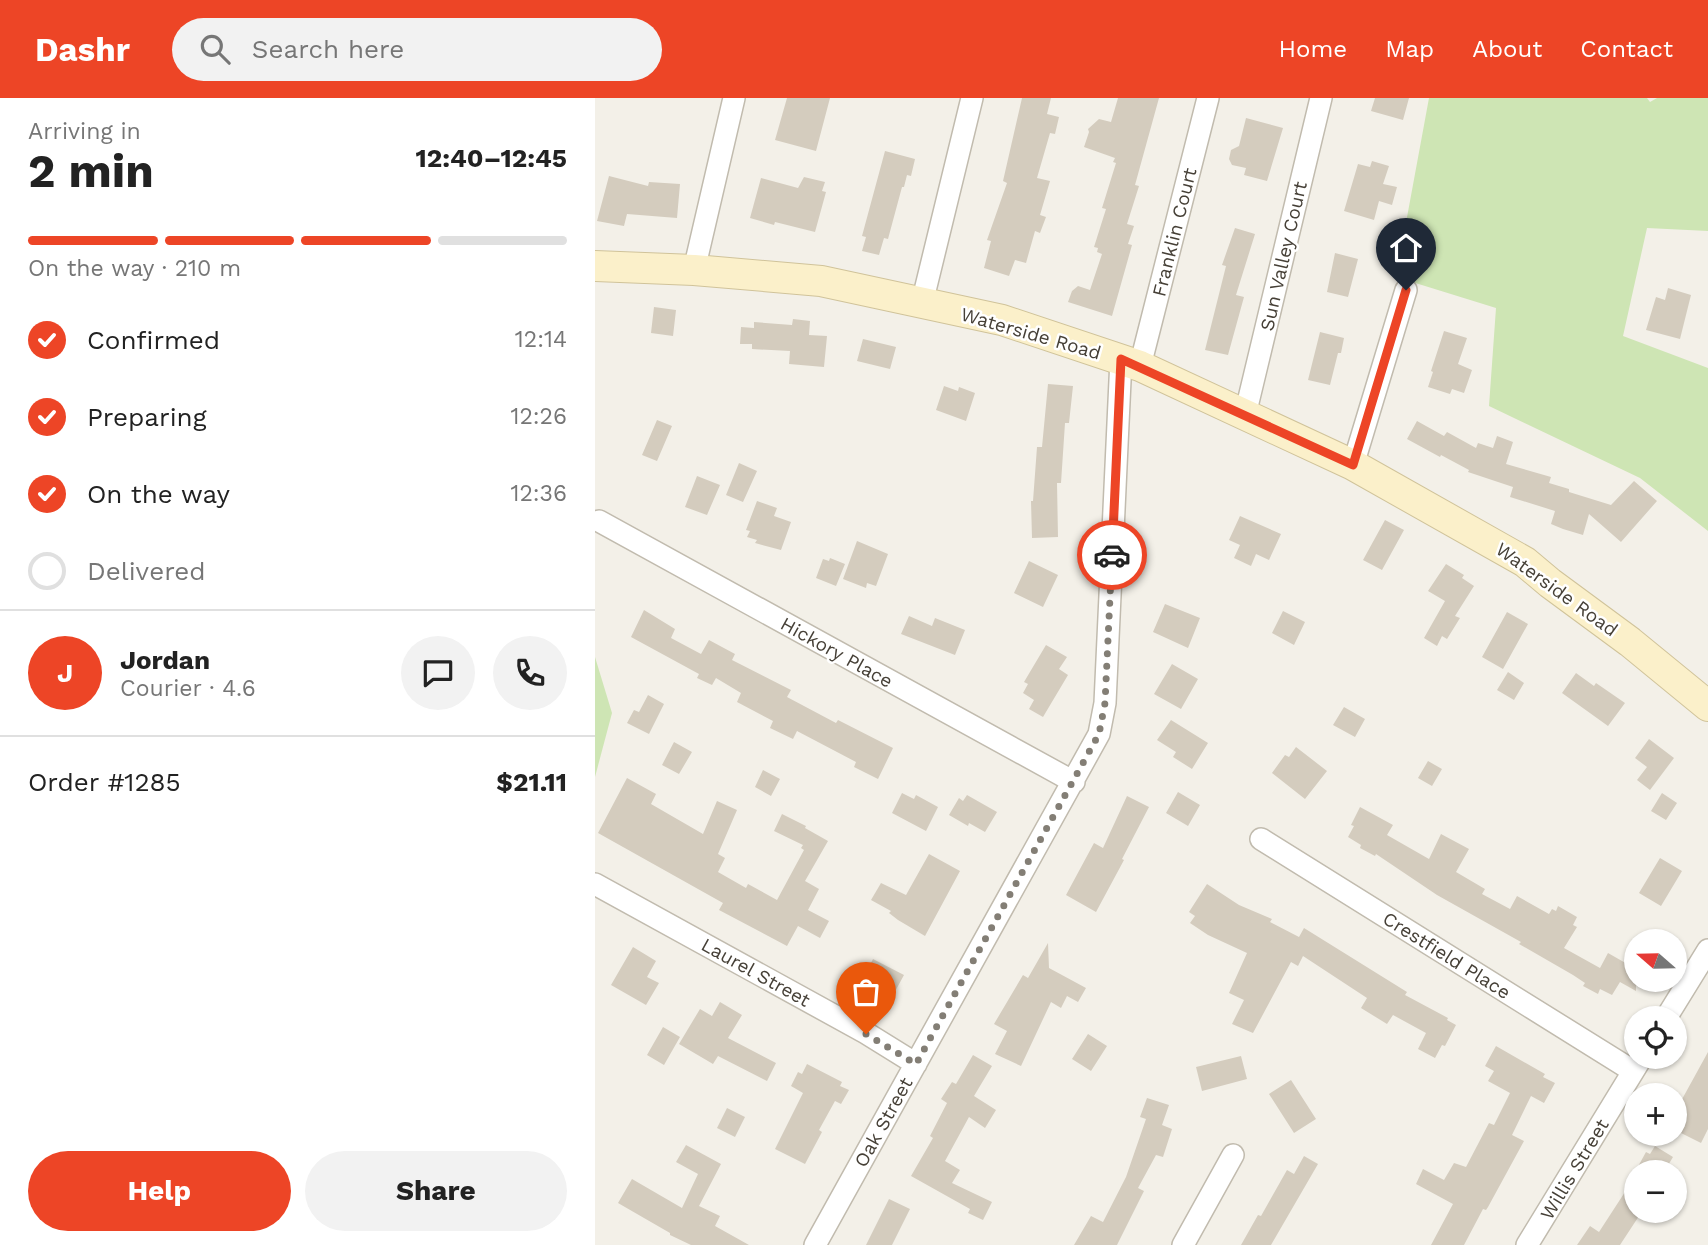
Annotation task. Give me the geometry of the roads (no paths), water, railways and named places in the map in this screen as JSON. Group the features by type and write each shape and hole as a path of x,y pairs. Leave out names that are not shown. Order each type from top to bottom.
{"main road":[{"name":"Waterside Road","path":"595,266 694,270 821,281 1002,320 1130,363 1353,465 1525,562 1708,706"}],"street":[{"path":"694,270 734,98"},
{"path":"922,303 972,98"},
{"name":"Franklin Court","path":"1105,703 1130,363 1208,98"},
{"name":"Sun Valley Court","path":"1245,415 1321,98"},
{"path":"1353,465 1406,290"},
{"name":"Hickory Place","path":"600,521 1074,782"},
{"name":"Oak Street","path":"814,1245 1074,782 1099,734 1105,703"},
{"name":"Crestfield Place","path":"1261,839 1624,1056"},
{"name":"Laurel Street","path":"595,884 916,1064"},
{"path":"1673,1006 1708,950"},
{"name":"Willis Street","path":"1527,1245 1634,1069"},
{"path":"1183,1245 1233,1155"}]}
